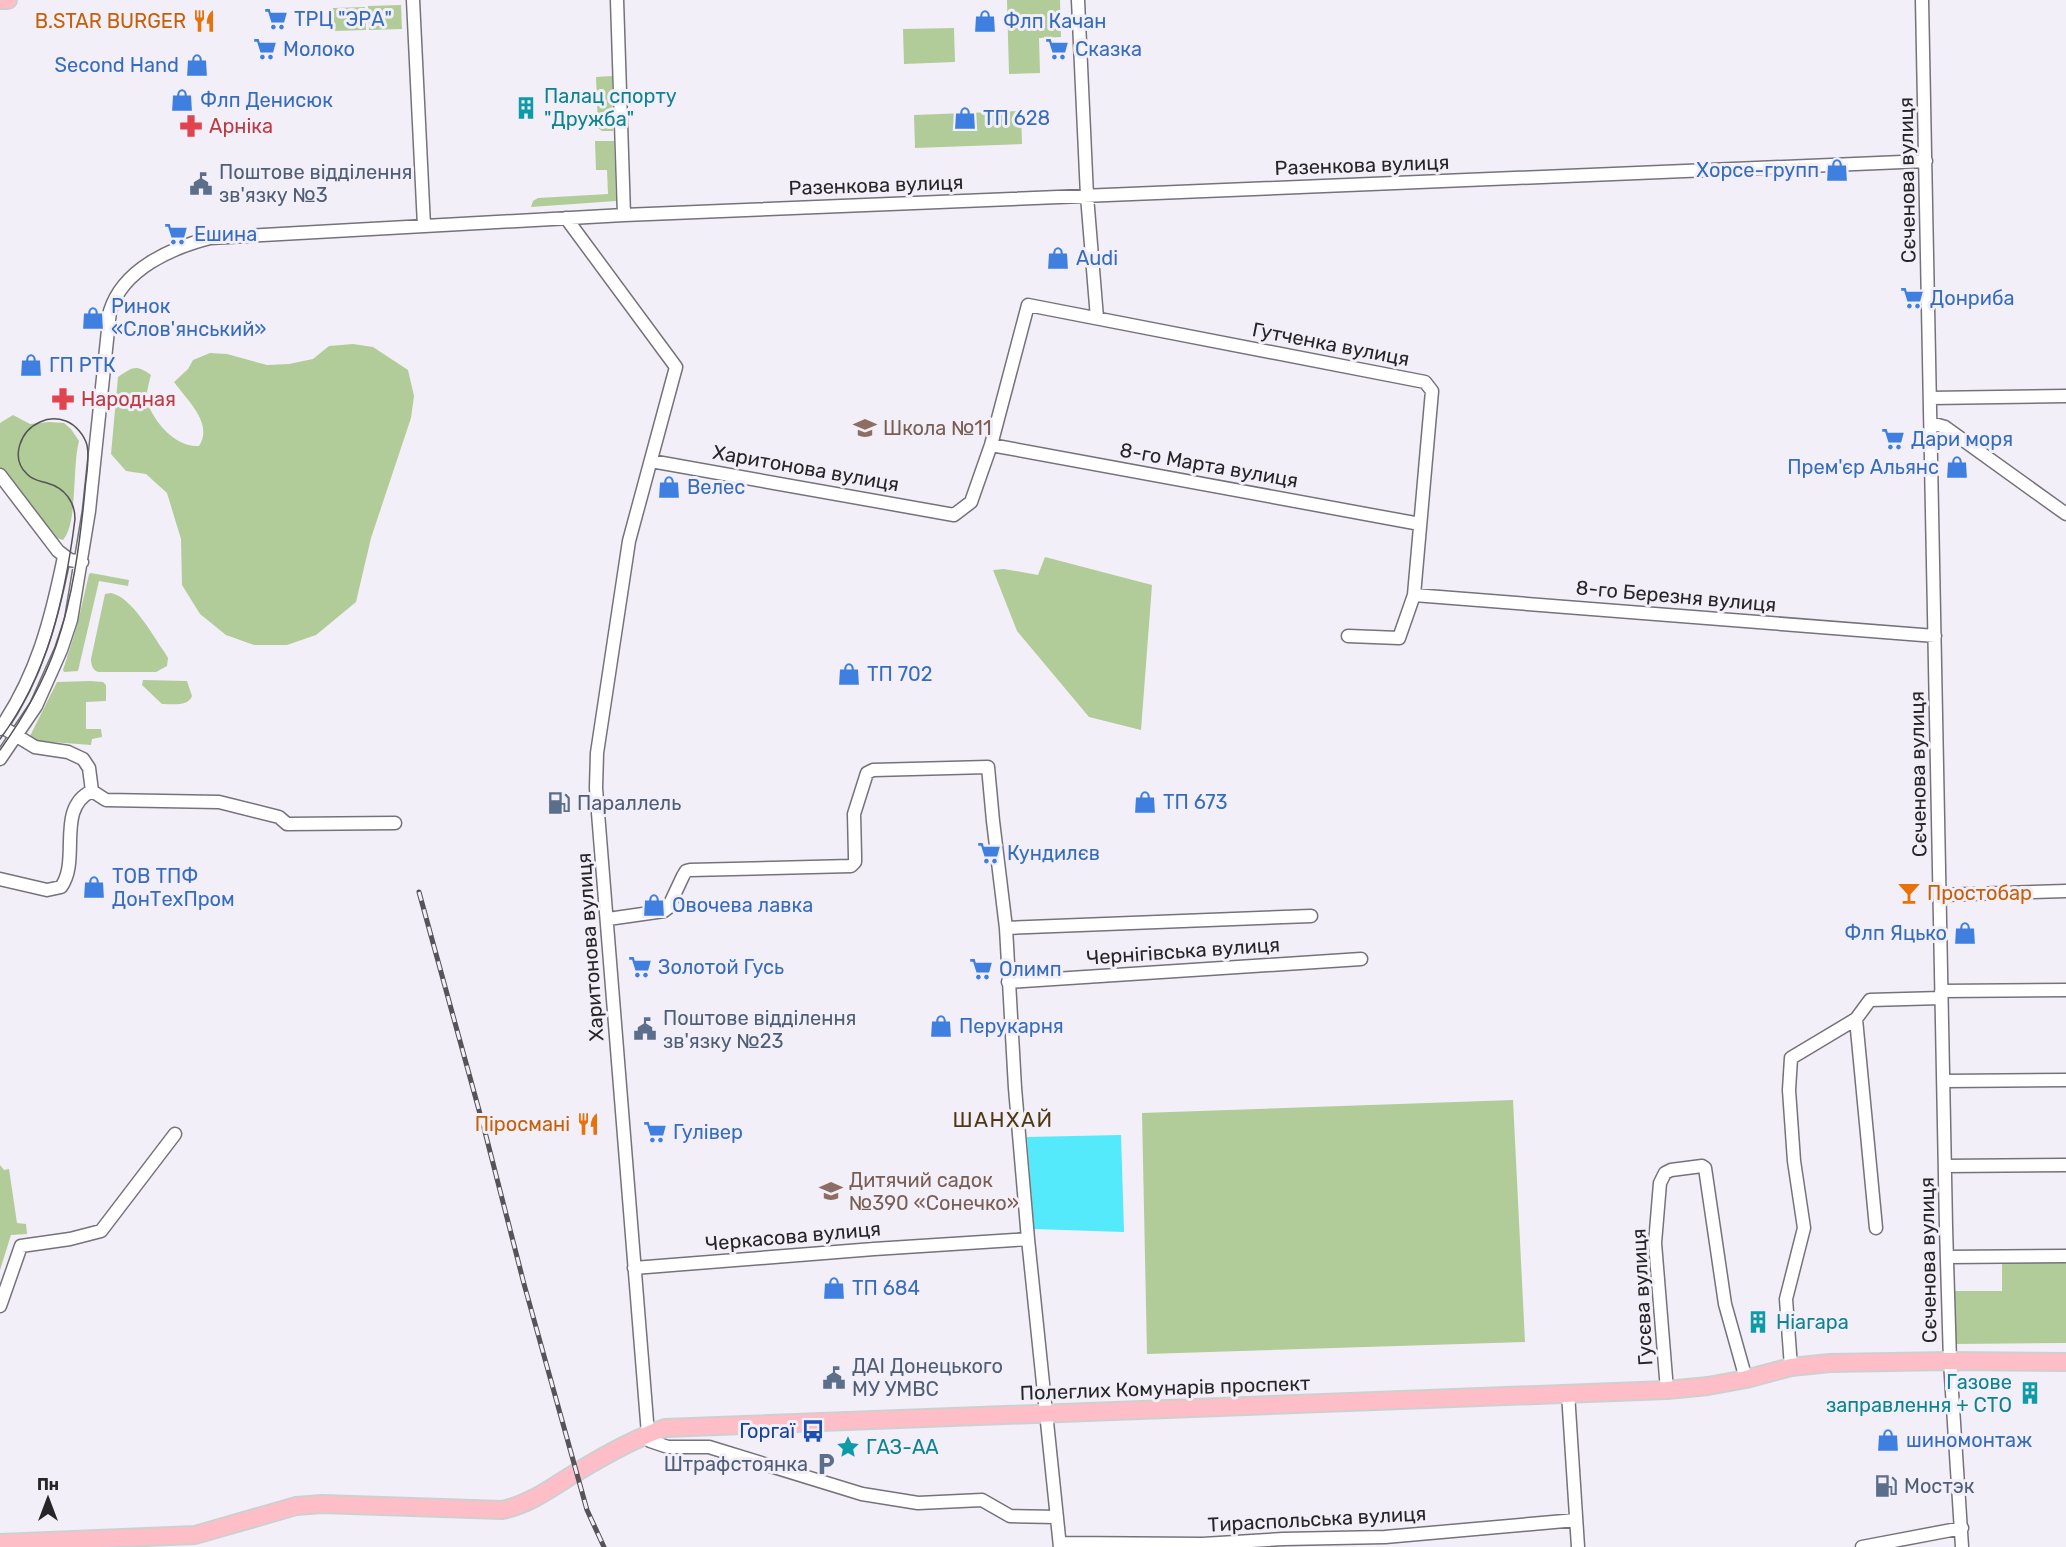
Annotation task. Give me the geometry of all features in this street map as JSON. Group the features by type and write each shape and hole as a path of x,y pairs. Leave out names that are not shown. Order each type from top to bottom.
{"main road":[{"path":"0,0 8,0"},
{"name":"Полеглих Комунарів проспект","path":"0,1543 195,1535 296,1506 322,1504 502,1510 517,1507 542,1495 578,1472 648,1434 665,1428 1667,1390 1746,1379 1791,1367 1830,1363 2066,1362"}],"street":[{"path":"413,0 424,226"},
{"path":"617,0 624,215"},
{"path":"1078,0 1086,196 1097,318"},
{"name":"Сєченова вулиця","path":"1923,0 1947,1257 1950,1361 1962,1547"},
{"name":"Разенкова вулиця","path":"0,759 36,706 61,650 70,620 82,562 112,303 125,283 147,265 187,244 210,238 624,215 1926,162"},
{"name":"Харитонова вулиця","path":"566,218 676,367 628,541 597,753 596,788 648,1434"},
{"name":"Гутченка вулиця","path":"991,445 1028,305 1425,382 1432,391 1414,595 1399,638 1348,636"},
{"path":"1930,398 2066,396"},
{"path":"1931,423 1945,427 2066,514"},
{"name":"Харитонова вулиця","path":"651,461 954,515 970,502 991,445"},
{"name":"8-го Марта вулиця","path":"991,445 1419,524"},
{"path":"0,475 64,557 82,562"},
{"path":"64,557 52,615 43,643 20,698 1,728 35,747 68,752 84,759 89,768 92,791 106,800 219,802 279,817 287,824 395,823"},
{"name":"8-го Березня вулиця","path":"1414,595 1935,636"},
{"path":"608,919 664,911 668,908 686,871 690,870 850,866 855,862 854,814 867,773 873,770 988,767 1006,928 1008,982 1028,1239 1060,1545"},
{"path":"0,879 48,890 61,887 68,870 73,812 85,794 92,791"},
{"path":"1940,895 2066,891"},
{"name":"Чернігівська вулиця","path":"1006,928 1311,916"},
{"name":"Чернігівська вулиця","path":"1008,982 1361,959"},
{"path":"1791,1367 1786,1299 1804,1228 1794,1161 1789,1090 1791,1058 1856,1019 1870,1000 1941,994 2066,990"},
{"path":"1856,1019 1876,1228"},
{"path":"1944,1081 2066,1080"},
{"path":"0,1306 21,1246 70,1239 101,1231 175,1134"},
{"path":"1945,1166 2066,1165"},
{"name":"Гусєва вулиця","path":"1667,1390 1655,1243 1660,1183 1665,1173 1671,1170 1702,1166 1705,1168 1725,1304 1746,1379"},
{"name":"Черкасова вулиця","path":"633,1268 1028,1239"},
{"path":"1947,1257 2066,1256"},
{"path":"1568,1393 1578,1547"},
{"path":"648,1434 650,1441 668,1447 709,1447 862,1494 918,1503 982,1500 1010,1516 1057,1517"},
{"name":"Тираспольська вулиця","path":"1060,1545 1203,1544 1283,1539 1385,1537 1576,1520"},
{"path":"1862,1547 1962,1528"}],"green space":[{"path":"1007,0 1060,0 1061,37 1039,38 1040,73 1009,74"},
{"path":"401,5 402,29 369,30 368,6"},
{"path":"365,7 366,30 333,31 333,8"},
{"path":"954,28 955,62 904,64 903,29"},
{"path":"612,76 613,131 602,131 598,128 596,77"},
{"path":"1021,111 1022,144 915,148 914,115"},
{"path":"595,141 614,141 616,201 531,207 533,201 538,198 608,194 607,170 596,170"},
{"path":"353,344 373,347 408,370 414,396 411,418 371,538 356,602 316,635 287,645 254,645 226,635 200,614 182,585 181,539 167,493 146,474 126,471 111,454 118,377 134,368 142,369 151,375 147,400 155,418 175,439 191,446 199,446 203,437 201,420 174,382 188,369 193,360 210,353 227,354 267,365 289,364 313,359 329,346"},
{"path":"13,415 30,424 64,423 79,441 71,521 63,540 57,538 0,467 0,423"},
{"path":"1045,557 1152,585 1141,730 1089,717 1017,631 993,570 1004,569 1038,575"},
{"path":"89,574 129,580 128,586 99,581 78,671 64,672"},
{"path":"111,593 127,602 141,618 168,658 167,666 156,672 99,672 94,669 91,659 105,594"},
{"path":"143,680 187,681 192,696 187,702 162,704 142,685"},
{"path":"57,682 103,682 106,685 106,701 86,702 86,729 101,729 102,737 92,739 91,745 38,741 30,736"},
{"path":"1513,1100 1525,1342 1147,1354 1142,1113"},
{"path":"0,1165 4,1170 9,1169 17,1223 26,1224 27,1234 11,1235 0,1270"},
{"path":"2066,1260 2066,1343 1954,1344 1954,1291 2002,1291 2002,1261"}],"water":[{"path":"1121,1135 1124,1232 1034,1229 1027,1137"}],"tram line":[{"path":"0,739 31,689 52,635 66,578 75,519 71,501 59,488 29,476 22,468 18,453 23,438 33,426 46,420 60,419 70,423 79,431 86,441 88,450 88,468 75,569 62,627 51,660 32,700 0,750"}],"railway":[{"path":"419,892 587,1510 604,1547"}],"place":[{"name":"ТРЦ \"ЭРА\"","path":"276,19"},
{"name":"B.STAR BURGER","path":"204,21"},
{"name":"Флп Качан","path":"985,21"},
{"name":"Молоко","path":"265,49"},
{"name":"Сказка","path":"1057,49"},
{"name":"Second Hand","path":"197,65"},
{"name":"Флп Денисюк","path":"182,100"},
{"name":"Палац спорту \"Дружба\"","path":"526,108"},
{"name":"ТП 628","path":"965,118"},
{"name":"Арніка","path":"191,126"},
{"name":"Хорсе-групп","path":"1837,170"},
{"name":"Поштове відділення зв'язку №3","path":"201,184"},
{"name":"Ешина","path":"176,234"},
{"name":"Audi","path":"1058,258"},
{"name":"Донриба","path":"1912,298"},
{"name":"Ринок «Слов'янський»","path":"93,318"},
{"name":"ГП РТК","path":"31,365"},
{"name":"Народная","path":"63,399"},
{"name":"Школа №11","path":"865,428"},
{"name":"Дари моря","path":"1893,439"},
{"name":"Прем'єр Альянс","path":"1957,467"},
{"name":"Велес","path":"669,487"},
{"name":"ТП 702","path":"849,674"},
{"name":"ТП 673","path":"1145,802"},
{"name":"Параллель","path":"559,803"},
{"name":"Кундилєв","path":"989,853"},
{"name":"ТОВ ТПФ ДонТехПром","path":"94,887"},
{"name":"Простобар","path":"1909,893"},
{"name":"Овочева лавка","path":"654,905"},
{"name":"Флп Яцько","path":"1965,933"},
{"name":"Золотой Гусь","path":"640,967"},
{"name":"Олимп","path":"981,969"},
{"name":"Перукарня","path":"941,1026"},
{"name":"Поштове відділення зв'язку №23","path":"645,1029"},
{"name":"Піросмані","path":"588,1124"},
{"name":"Гулівер","path":"655,1132"},
{"name":"Дитячий садок №390 «Сонечко»","path":"831,1191"},
{"name":"ТП 684","path":"834,1288"},
{"name":"Ніагара","path":"1758,1322"},
{"name":"ДАІ Донецького МУ УМВС","path":"834,1378"},
{"name":"Газове заправлення + СТО","path":"2030,1393"},
{"name":"Горгаї","path":"813,1431"},
{"name":"шиномонтаж","path":"1888,1440"},
{"name":"ГАЗ-АА","path":"848,1447"},
{"name":"Штрафстоянка","path":"826,1464"},
{"name":"Мостэк","path":"1886,1486"}],"district":[{"name":"ШАНХАЙ","path":"1003,1120"}]}
